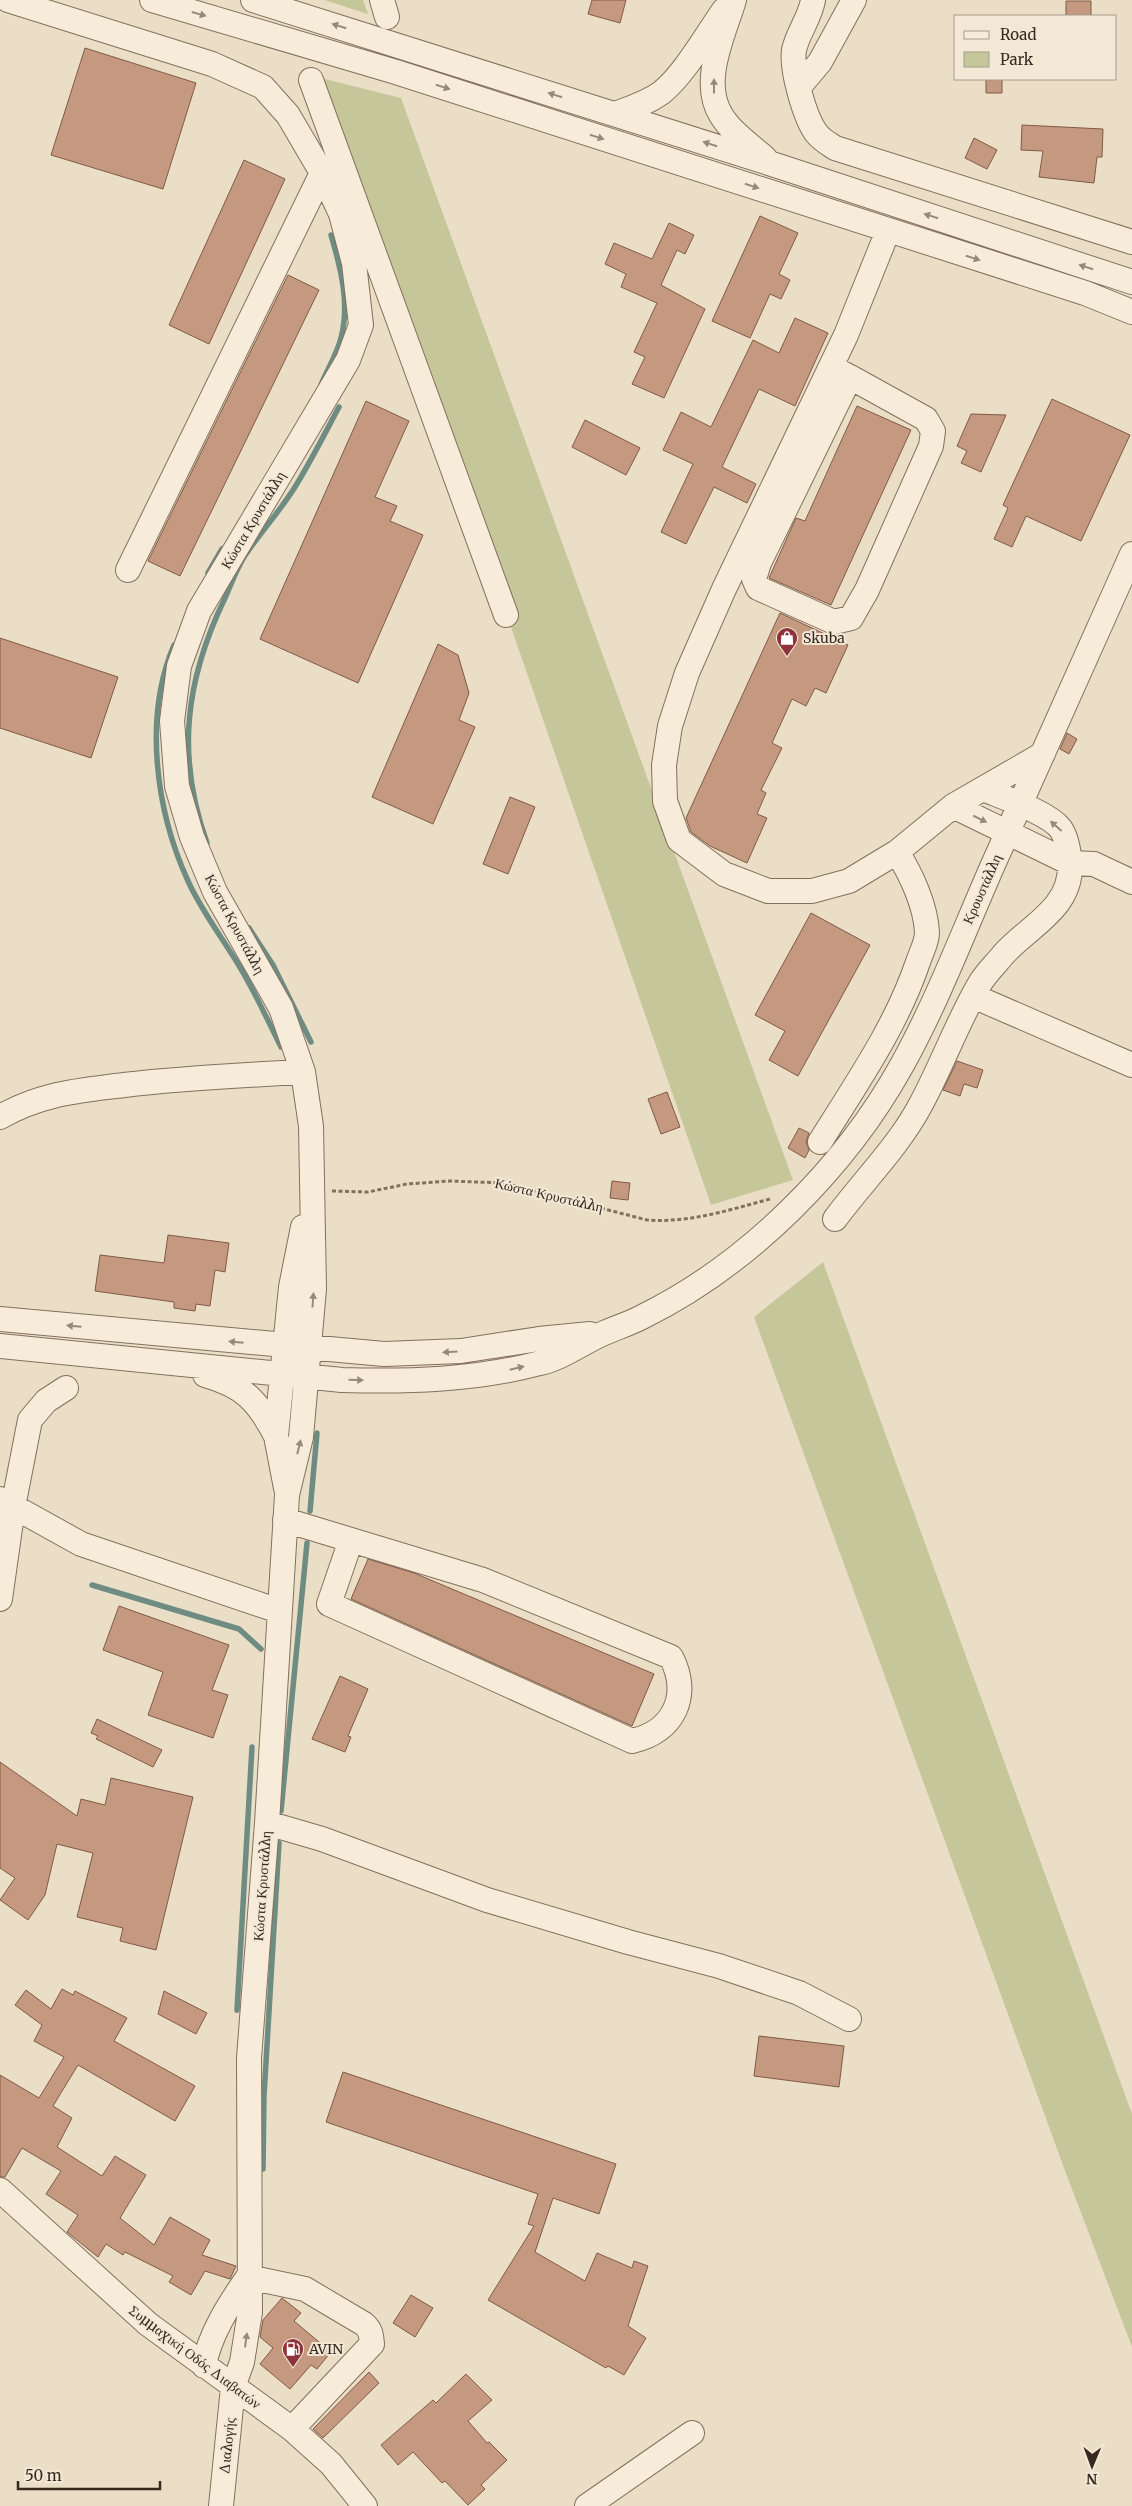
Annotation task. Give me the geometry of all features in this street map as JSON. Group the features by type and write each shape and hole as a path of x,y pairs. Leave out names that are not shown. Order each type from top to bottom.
{"street":[{"path":"8,0 212,64 263,87 288,115 322,173 341,214 358,239"},
{"path":"152,0 396,72 1076,290 1132,312"},
{"path":"615,114 644,104 662,92 690,59 732,0"},
{"path":"732,0 714,68 714,97 721,115 735,132 772,164"},
{"path":"813,0 811,11 794,53 799,87 807,117 821,138 835,148 1132,242"},
{"path":"799,87 820,62 854,0"},
{"path":"261,2 772,164 1132,282"},
{"path":"311,80 358,239 506,615"},
{"path":"128,570 322,173"},
{"name":"Κώστα Κρυστάλλη","path":"233,2387 242,2362 250,2312 248,2278 249,2058 267,1823 285,1520 287,1494 301,1437 314,1289 311,1126 303,1072 282,1008 215,892 192,837 177,786 172,721 179,666 200,611 348,360 361,325 354,263 358,239"},
{"path":"840,372 926,419 933,431 931,446 867,590 851,618 834,622 758,588 754,579 759,563 840,372 883,243"},
{"path":"840,372 724,588 687,673 670,726 664,764 665,801 680,840 724,874 768,891 812,892 849,881 897,852 953,806 1043,754"},
{"name":"Κρουστάλλη","path":"602,1333 642,1318 714,1274 745,1252 787,1200 863,1128 902,1065 1132,554"},
{"path":"835,1219 884,1159 920,1106 980,983 1008,950 1044,920 1057,905 1070,876 1066,840 1059,826 1021,804 983,789"},
{"path":"953,806 1070,864 1094,864 1132,882"},
{"path":"820,1142 874,1056 909,989 927,935 924,916 908,868 897,852"},
{"path":"973,996 1132,1065"},
{"path":"0,1117 17,1107 56,1094 149,1082 303,1072"},
{"name":"Κώστα Κρυστάλλη","path":"287,1494 276,1436 291,1287 311,1184"},
{"path":"0,1319 310,1349 384,1354 462,1352 539,1339 602,1333"},
{"path":"0,1346 307,1377 380,1381 465,1377 545,1362 602,1333"},
{"path":"151,1360 219,1379 237,1387 253,1399 264,1412 276,1436"},
{"path":"0,1599 6,1503 30,1420 46,1401 66,1388"},
{"path":"6,1503 81,1544 279,1612"},
{"path":"285,1520 351,1540 483,1580 671,1657 676,1666 680,1687 676,1708 662,1727 643,1738 632,1741 330,1604 351,1540"},
{"path":"267,1823 322,1838 487,1900 628,1942 719,1966 799,1993 850,2019"},
{"name":"Συμμαχική Οδός Διαβατών","path":"0,2190 128,2307 204,2366 292,2429 331,2464 365,2506"},
{"path":"204,2366 206,2350 233,2299 248,2278 306,2289 364,2324 369,2328 372,2344 292,2429"},
{"name":"Διαλογής","path":"221,2506 233,2387"},
{"path":"587,2506 692,2433"}],"path":[{"name":"Κώστα Κρυστάλλη","path":"311,1184 332,1191 368,1192 407,1184 480,1180 504,1183 647,1220 667,1221 702,1218 787,1200"}],"green space":[{"path":"324,0 363,0 368,14"},
{"path":"321,78 401,98 793,1180 711,1205"},
{"path":"823,1262 1132,2114 1132,2347 1064,2168 754,1317"}],"building":[{"path":"592,0 626,0 620,23 588,14"},
{"path":"1066,1 1091,1 1091,15 1066,15"},
{"path":"85,48 196,83 163,189 51,155"},
{"path":"986,80 1002,80 1002,93 986,93"},
{"path":"1022,125 1103,129 1102,157 1097,157 1094,183 1039,177 1043,151 1021,150"},
{"path":"974,138 997,150 987,169 965,158"},
{"path":"244,160 285,179 209,344 169,325"},
{"path":"760,216 798,233 779,274 790,280 781,299 770,294 750,338 712,321"},
{"path":"669,223 694,235 685,254 677,250 661,285 705,309 664,398 632,384 645,357 634,352 657,303 621,287 626,274 605,264 614,243 652,259"},
{"path":"288,275 319,290 180,576 148,561"},
{"path":"795,318 828,333 795,406 759,389 722,467 756,484 747,503 714,487 686,544 661,532 693,464 663,450 681,412 711,427 753,340 779,353"},
{"path":"1052,399 1130,435 1081,541 1026,516 1012,547 994,539 1008,508 1003,505"},
{"path":"366,401 409,421 375,497 397,506 390,521 423,535 358,683 260,639"},
{"path":"857,406 911,430 831,605 769,578 796,518 805,521"},
{"path":"971,414 1006,415 981,472 961,463 967,451 957,446"},
{"path":"585,420 640,448 626,475 572,447"},
{"path":"780,613 848,645 826,693 815,688 806,706 792,699 772,743 782,748 761,790 766,793 757,814 767,818 747,863 710,846 691,832 686,818"},
{"path":"0,638 118,677 91,758 0,728"},
{"path":"438,644 458,655 469,693 459,720 475,727 433,824 372,797"},
{"path":"1067,733 1077,739 1069,754 1060,749"},
{"path":"510,797 535,807 508,874 483,864"},
{"path":"811,913 870,945 798,1076 769,1060 785,1031 755,1015"},
{"path":"957,1061 983,1070 977,1088 964,1084 960,1096 943,1090"},
{"path":"667,1092 680,1127 661,1134 648,1099"},
{"path":"799,1128 809,1133 806,1142 809,1150 805,1158 788,1148"},
{"path":"612,1181 630,1183 628,1200 610,1198"},
{"path":"168,1235 229,1243 225,1272 215,1270 210,1306 196,1304 195,1311 174,1308 174,1302 95,1291 100,1255 164,1263"},
{"path":"368,1559 414,1573 654,1674 632,1726 351,1599"},
{"path":"119,1606 229,1645 212,1690 228,1695 213,1738 148,1715 163,1672 103,1650"},
{"path":"340,1676 368,1689 348,1736 351,1737 345,1752 312,1739"},
{"path":"97,1719 162,1750 153,1767 96,1739 98,1736 91,1733"},
{"path":"0,1762 77,1816 81,1799 105,1805 111,1778 193,1797 156,1950 120,1941 123,1928 77,1917 93,1853 57,1844 45,1895 28,1920 0,1900 15,1878 0,1868"},
{"path":"62,1989 73,1995 75,1991 127,2018 114,2041 195,2086 175,2121 78,2065 53,2106 72,2118 57,2147 102,2176 115,2156 146,2175 120,2218 154,2245 170,2217 210,2240 202,2255 236,2266 230,2279 205,2271 191,2295 169,2282 173,2276 125,2252 123,2255 106,2244 98,2257 67,2232 78,2215 46,2194 61,2171 22,2148 5,2177 0,2177 0,2075 39,2098 64,2057 34,2041 42,2025 15,2005 26,1990 51,2009"},
{"path":"164,1991 207,2013 196,2034 158,2014"},
{"path":"759,2036 844,2046 839,2087 754,2076"},
{"path":"343,2072 616,2164 599,2214 553,2198 535,2252 585,2281 597,2253 632,2268 634,2261 648,2266 628,2326 646,2338 624,2375 608,2366 606,2368 488,2300 534,2226 528,2224 538,2194 326,2122"},
{"path":"411,2295 433,2308 415,2337 393,2323"},
{"path":"282,2298 301,2313 294,2321 331,2352 317,2369 311,2365 290,2389 260,2364 273,2348 260,2337 263,2320"},
{"path":"369,2372 379,2383 323,2438 313,2429"},
{"path":"466,2374 492,2400 468,2421 487,2443 489,2442 507,2460 481,2485 485,2489 468,2505 445,2481 442,2483 413,2452 398,2465 381,2445 433,2400 436,2403"}],"waterway":[{"path":"321,385 339,344 345,312 341,274 331,235"},
{"path":"207,843 197,811 191,780 189,749 189,719 201,659 211,629 241,562 295,487 339,407"},
{"path":"208,573 222,549"},
{"path":"174,645 164,673 156,733 161,795 168,825 188,881 206,915 246,978 281,1047"},
{"path":"249,928 273,965 311,1042"},
{"path":"310,1511 317,1433"},
{"path":"281,1811 307,1543"},
{"path":"92,1585 239,1629 261,1649"},
{"path":"237,2010 252,1747"},
{"path":"263,2169 264,2096 279,1843"}],"place":[{"name":"Skuba","path":"787,657"},
{"name":"AVIN","path":"293,2368"}]}
